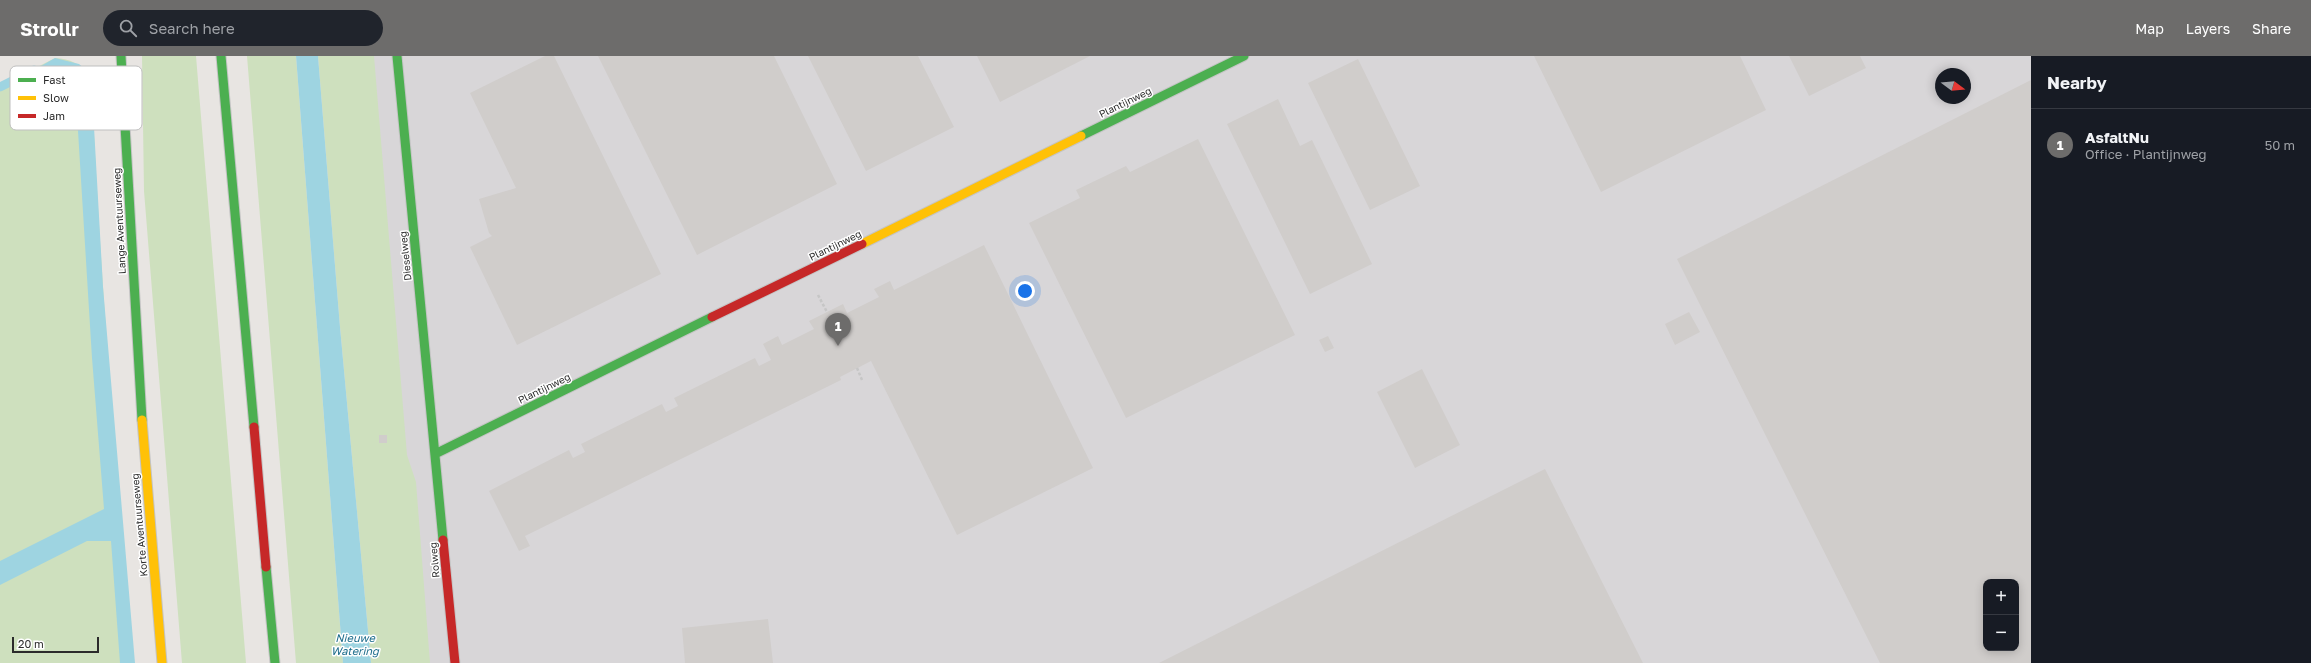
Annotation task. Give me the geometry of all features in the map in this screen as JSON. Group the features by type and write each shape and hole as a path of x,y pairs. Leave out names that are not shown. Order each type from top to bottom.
{"street":[{"name":"Lange Aventuurseweg","path":"121,56 122,66"},
{"path":"220,56 275,663"},
{"name":"Dieselweg","path":"396,56 435,454"},
{"name":"Plantijnweg","path":"435,454 1244,56"},
{"name":"Lange Aventuurseweg","path":"125,130 139,384"},
{"name":"Korte Aventuurseweg","path":"139,384 162,663"},
{"name":"Rolweg","path":"435,454 455,663"}],"path":[{"path":"857,368 862,380"}],"shaded area":[{"path":"361,56 2031,56 2031,663 410,663"}],"green space":[{"path":"142,56 196,56 246,663 182,663 144,191"},
{"path":"247,56 296,56 343,663 296,663"},
{"path":"318,56 374,56 407,455 416,482 430,663 371,663 340,327"},
{"path":"55,58 66,60 81,66 39,66"},
{"path":"10,81 10,130 94,130 109,369 134,663 0,663 0,86"}],"water":[{"name":"Nieuwe Watering","path":"296,56 318,56 340,327 371,663 343,663"},
{"path":"55,58 79,64 81,66 41,66"},
{"path":"94,130 103,287 135,663 120,663 111,541 87,541 0,585 0,561 104,509 92,358 78,131"}],"building":[{"path":"545,56 554,56 661,274 517,345 470,247 492,236 489,233 479,199 516,188 470,93"},
{"path":"598,56 774,56 837,184 697,255"},
{"path":"808,56 918,56 954,127 866,171"},
{"path":"977,56 1090,56 1000,102"},
{"path":"1534,56 1740,56 1766,110 1601,192"},
{"path":"1789,56 1860,56 1866,68 1809,96"},
{"path":"1358,59 1420,186 1370,210 1308,83"},
{"path":"2031,80 2031,663 1880,663 1677,259"},
{"path":"1278,99 1300,146 1312,140 1372,264 1310,294 1227,124"},
{"path":"1198,139 1295,335 1126,418 1029,223 1080,198 1076,190 1126,166 1130,172"},
{"path":"984,245 1093,468 957,535 871,361 840,377 841,380 525,536 530,546 519,551 489,491 569,450 573,458 585,452 581,444 662,404 666,412 678,406 674,398 755,358 759,366 771,360 763,344 778,336 782,345 814,329 809,321 843,304 847,313 879,297 874,289 890,281 894,290"},
{"path":"1689,312 1700,332 1675,345 1665,324"},
{"path":"1328,336 1334,348 1325,352 1319,340"},
{"path":"1422,369 1460,445 1415,468 1377,392"},
{"path":"379,435 387,435 387,443 379,443"},
{"path":"1545,469 1643,663 1159,663 1282,601"},
{"path":"768,619 773,663 685,663 682,628"}],"waterway":[{"path":"0,87 10,82"}],"traffic: fast":[{"path":"121,56 122,66"},
{"path":"221,56 254,427"},
{"path":"397,56 443,540"},
{"path":"1081,136 1244,56"},
{"path":"125,130 142,420"},
{"path":"435,454 712,317"},
{"path":"266,567 275,663"}],"traffic: slow":[{"path":"862,244 1081,136"},
{"path":"142,420 162,663"}],"traffic: jam":[{"path":"712,317 862,244"},
{"path":"254,427 266,567"},
{"path":"443,540 455,663"}],"place":[{"name":"AsfaltNu","path":"838,346"}]}
